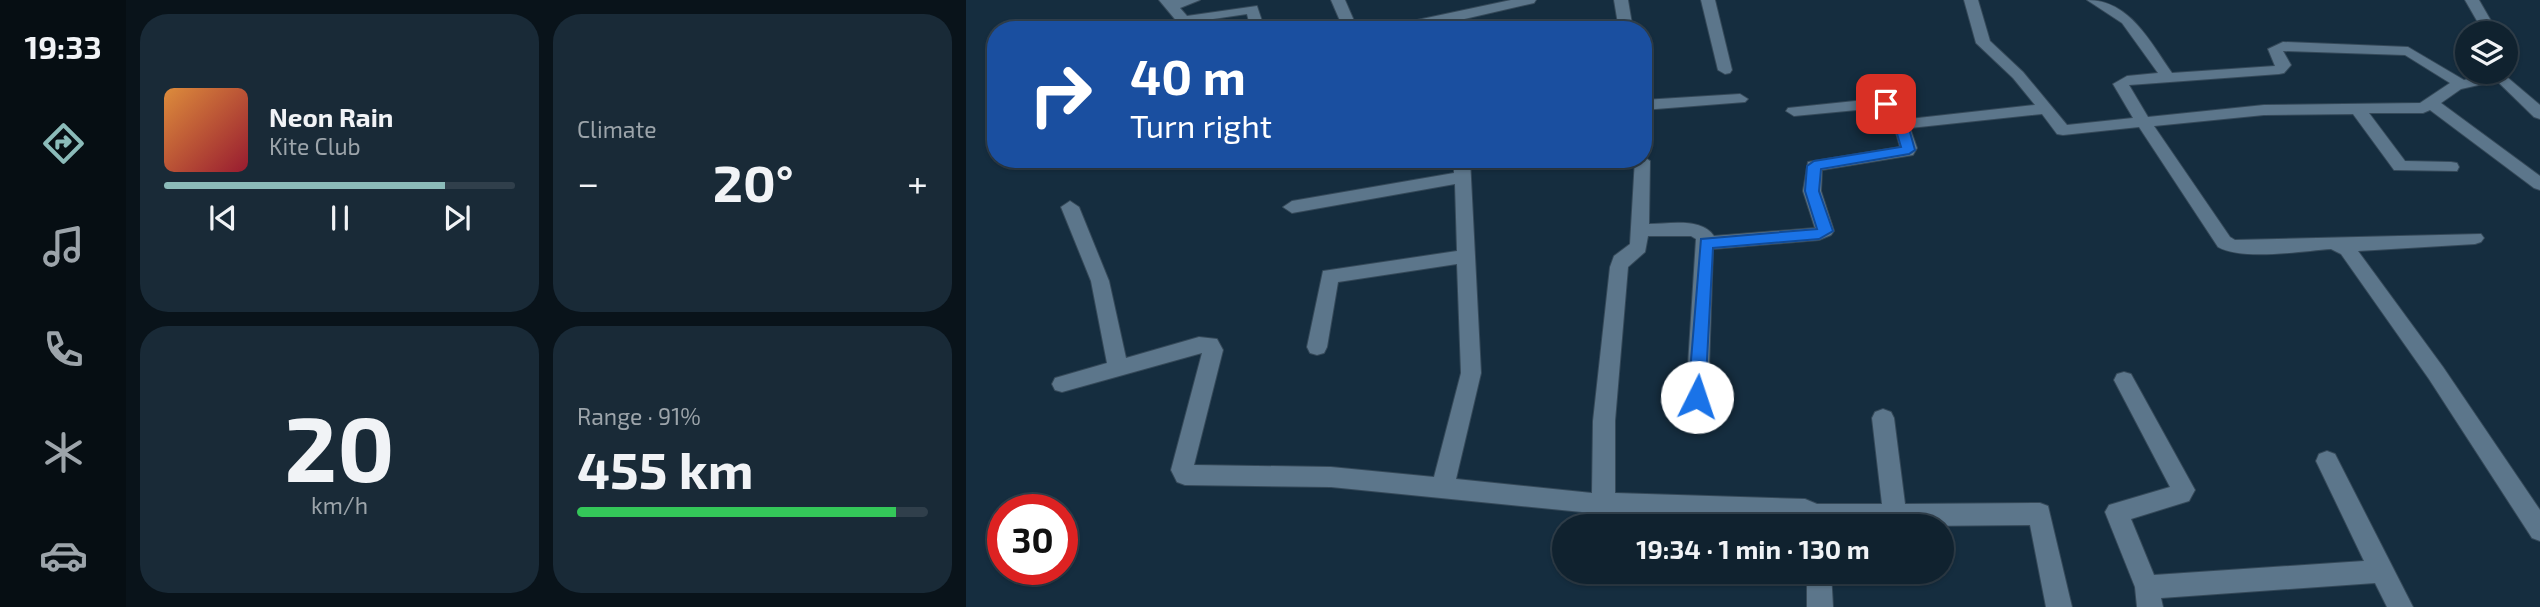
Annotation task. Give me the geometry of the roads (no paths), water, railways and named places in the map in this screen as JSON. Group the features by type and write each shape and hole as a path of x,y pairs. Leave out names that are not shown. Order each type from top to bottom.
{"street":[{"path":"1184,21 1169,3 1194,0"},
{"path":"1338,0 1347,21"},
{"path":"1454,21 1528,0"},
{"path":"1621,0 1624,21"},
{"path":"1708,0 1725,70"},
{"path":"1971,0 1983,43 2018,75 2063,130 2264,110 2423,108 2461,84"},
{"path":"2094,0 2130,23 2168,77"},
{"path":"2472,0 2484,21"},
{"path":"1193,21 1252,9 1255,21"},
{"path":"2455,80 2408,51 2283,46 2275,49 2284,65 2279,70 2122,82 2122,89 2224,242 2231,246 2341,245 2475,238"},
{"path":"2517,84 2540,114"},
{"path":"1652,104 1740,99"},
{"path":"1794,111 1884,103 1894,124 1901,125 2044,109"},
{"path":"2432,104 2540,184"},
{"path":"2358,109 2400,166 2451,167"},
{"path":"1706,243 1819,234 1825,231 1812,191 1814,166 1907,151 1909,148 1901,125"},
{"path":"1292,206 1462,168 1471,373 1442,488"},
{"path":"1603,503 1604,421 1619,267 1621,261 1639,247 1642,168"},
{"path":"1070,207 1100,281 1118,368"},
{"path":"1640,230 1701,232 1706,243 1697,397"},
{"path":"2341,245 2436,373 2540,530"},
{"path":"1317,347 1330,276 1466,256"},
{"path":"1062,384 1199,345 1210,345 1213,350 1183,461 1182,470 1185,475 1331,477 1603,503 1805,510 1809,514"},
{"path":"2124,380 2184,490 2181,494 2117,512 2149,597 2382,570"},
{"path":"1883,418 1895,514"},
{"path":"2327,461 2400,607"},
{"path":"1954,515 2040,514 2059,607"},
{"path":"1819,584 1820,607"}]}
